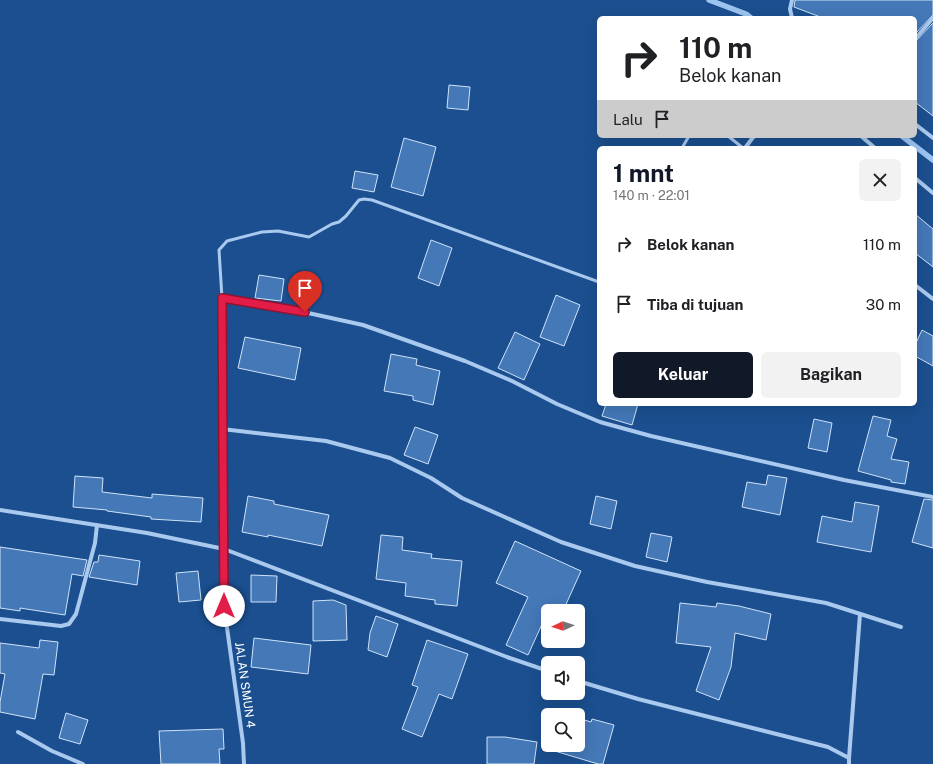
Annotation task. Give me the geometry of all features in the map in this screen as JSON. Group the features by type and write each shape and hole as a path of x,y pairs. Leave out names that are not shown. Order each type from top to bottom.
{"street":[{"path":"792,0 790,9 792,16"},
{"path":"917,37 932,20"},
{"path":"917,126 933,138"},
{"path":"746,146 752,138"},
{"path":"863,138 873,146"},
{"path":"917,180 933,193"},
{"path":"917,287 933,299"},
{"path":"222,298 290,309 363,324 464,361 512,381 557,404 600,422 651,436 844,480 933,497"},
{"name":"JALAN SMUN 4","path":"222,298 224,606 243,743 244,764"},
{"path":"222,428 326,442 390,458 431,478 462,498 562,542 583,549 635,566 707,582 826,603 901,627"},
{"path":"0,510 147,532 224,549 541,669"},
{"path":"0,619 61,626 69,624 76,614 95,543 97,525"},
{"path":"849,764 860,614"},
{"path":"585,684 828,747 849,758"},
{"path":"18,732 52,751 83,764"}],"lane":[{"path":"731,138 741,146"},
{"path":"222,298 219,250 227,241 262,232 278,231 309,237 326,227 339,222 359,200 364,199 372,200 597,281"}],"building":[{"path":"795,0 933,0 933,15 917,32 917,16 818,16 794,7"},
{"path":"933,23 933,116 917,104 917,40"},
{"path":"449,85 470,87 468,110 447,108"},
{"path":"404,138 436,147 423,196 391,187"},
{"path":"355,171 378,175 374,192 352,188"},
{"path":"917,216 933,229 933,267 917,255"},
{"path":"431,240 452,248 439,286 418,278"},
{"path":"259,275 284,279 281,301 255,298"},
{"path":"556,295 580,305 564,346 540,337"},
{"path":"922,330 933,336 933,366 917,357 917,341"},
{"path":"515,332 540,344 524,380 498,368"},
{"path":"245,337 301,348 295,380 238,368"},
{"path":"391,354 417,359 416,365 440,371 433,405 413,400 413,396 384,391"},
{"path":"605,406 637,406 632,425 602,416"},
{"path":"873,416 891,420 887,436 897,439 891,459 909,462 905,484 891,482 891,480 858,471"},
{"path":"814,419 832,423 827,452 808,448"},
{"path":"415,427 438,435 428,464 404,455"},
{"path":"768,475 787,478 780,515 742,507 747,482 766,485"},
{"path":"75,476 103,478 102,492 152,498 152,494 203,498 201,522 151,519 151,517 107,510 73,507"},
{"path":"248,496 274,501 274,504 329,515 322,546 268,535 268,537 242,532"},
{"path":"596,496 617,501 611,529 590,524"},
{"path":"924,499 933,500 933,548 912,542"},
{"path":"855,502 879,506 871,552 817,542 822,516 852,522"},
{"path":"651,533 672,537 667,562 646,557"},
{"path":"381,535 403,537 402,550 432,554 431,558 462,561 457,606 435,604 435,600 405,596 406,583 376,579"},
{"path":"515,541 581,571 566,604 541,604 541,626 528,655 506,645 528,597 496,583"},
{"path":"0,547 87,560 83,576 72,574 65,615 20,608 20,611 0,608"},
{"path":"99,555 140,561 137,585 89,577 94,562 98,562"},
{"path":"198,571 201,600 179,602 176,573"},
{"path":"251,575 277,576 276,602 251,602"},
{"path":"333,600 346,605 347,640 313,641 313,601"},
{"path":"680,603 716,607 717,603 739,606 771,614 766,640 735,633 731,667 719,700 696,691 711,647 676,643"},
{"path":"376,616 398,624 387,657 368,650 370,633"},
{"path":"254,638 311,645 308,674 251,667"},
{"path":"40,640 58,642 54,675 43,674 35,719 0,712 0,702 5,674 0,673 0,643 39,648"},
{"path":"427,640 468,654 452,699 439,694 422,737 402,729 418,687 412,685"},
{"path":"66,713 88,720 80,744 59,738"},
{"path":"592,719 614,725 603,764 598,764 558,752 585,752 585,720 591,722"},
{"path":"223,729 224,749 219,749 220,764 161,764 159,731"},
{"path":"487,737 505,737 537,742 534,764 487,764"}],"waterway":[{"path":"709,0 748,16"},
{"path":"905,138 915,146"},
{"path":"917,148 933,160"}],"route":[{"path":"224,606 222,298 305,312"}]}
